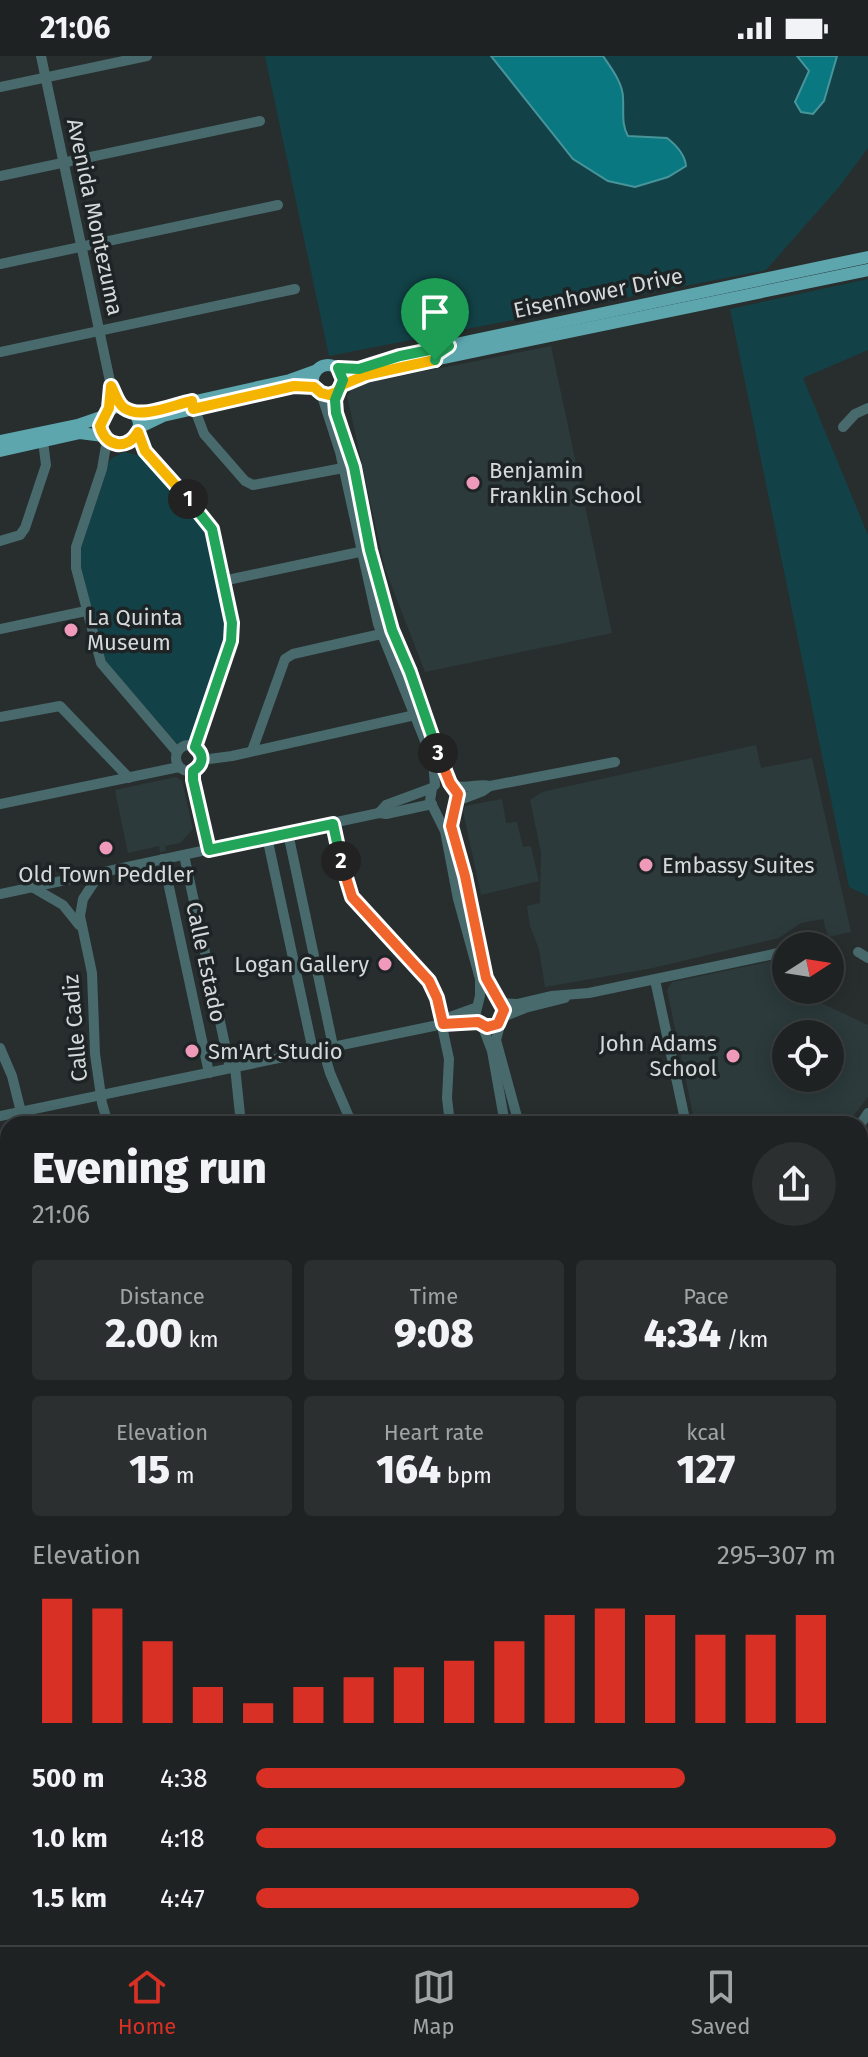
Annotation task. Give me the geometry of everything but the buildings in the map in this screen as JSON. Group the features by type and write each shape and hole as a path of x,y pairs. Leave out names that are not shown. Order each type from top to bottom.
{"main road":[{"name":"Eisenhower Drive","path":"0,441 78,425 127,410 146,412 294,386 329,395 376,372 610,323 868,257"},
{"name":"Eisenhower Drive","path":"775,282 868,270"},
{"name":"Eisenhower Drive","path":"0,451 80,433 105,438 116,445 127,444 138,430 156,418 300,377 326,364 359,369 400,356 654,301 737,290"},
{"path":"610,323 613,316 644,309 654,301"},
{"path":"435,360 437,354 449,346"},
{"path":"338,368 343,376 340,388"},
{"path":"315,371 312,379 317,390"},
{"path":"127,410 138,430"},
{"path":"105,438 100,426 106,414"}],"street":[{"name":"Avenida Montezuma","path":"41,56 111,386 127,410"},
{"path":"0,87 147,56"},
{"path":"0,176 260,121"},
{"path":"0,264 278,205"},
{"path":"0,352 295,289"},
{"name":"Avenida Montezuma","path":"106,414 111,386"},
{"path":"340,388 336,413 354,467 365,551 381,634 433,761 433,787 429,796 445,831 458,899 480,979 480,996 476,1006 492,1051 504,1116"},
{"path":"317,390 392,630 451,784 458,794 451,826 465,876 486,978 504,1010 496,1040 517,1116"},
{"path":"193,405 204,434 245,481 253,485 343,468"},
{"path":"843,427 855,414 868,408"},
{"path":"138,430 145,451 205,517 212,529 232,623 231,641 195,747"},
{"path":"105,438 102,469 76,547 76,568 101,663 177,752 179,767"},
{"path":"0,541 20,535 25,528 46,465 43,441"},
{"path":"223,581 365,551"},
{"path":"0,629 86,611"},
{"path":"252,751 285,659 293,654 381,634"},
{"path":"0,717 60,706 129,778"},
{"path":"202,760 415,715"},
{"path":"0,804 179,767 193,771 201,765 202,754 195,747 185,746 177,752"},
{"path":"379,813 386,805 443,782 459,788 481,784 490,786 615,762"},
{"path":"193,771 209,850"},
{"path":"0,894 379,813 433,806 448,810 456,802 490,786"},
{"path":"333,824 347,890 429,981 437,998 449,1059 449,1116"},
{"path":"288,833 323,1049"},
{"path":"267,837 330,1073 349,1116"},
{"name":"Calle Estado","path":"184,855 232,1068 240,1116"},
{"name":"Calle Estado","path":"163,859 209,1073"},
{"name":"Calle Cadiz","path":"100,873 81,906 81,929 94,989 95,1054 106,1116"},
{"path":"32,887 63,905 81,929"},
{"path":"443,1024 450,1017 487,998 517,1004 655,980 772,954"},
{"path":"655,980 684,1116"},
{"path":"0,1116 443,1024 480,1023 491,1027 525,1008 552,1003 574,994"},
{"path":"0,1048 15,1086 21,1112"}],"shaded area":[{"path":"265,56 868,56 868,148 839,187 766,270 329,356"},
{"path":"868,279 868,350 803,378 868,535 868,896 849,887 730,309"},
{"name":"Benjamin Franklin School","path":"551,346 612,633 425,672 385,569 347,396 355,385"},
{"path":"124,452 141,456 149,463 200,520 209,538 227,634 196,740 178,745 102,658 80,562 81,546 107,465 112,458"},
{"path":"756,745 761,768 812,758 851,932 827,932 823,919 801,923 788,932 772,932 772,940 653,968 545,987 527,906 540,903 541,852 530,800 542,792"},
{"path":"176,777 182,781 193,829 180,843 165,846 166,851 160,852 159,846 128,853 115,790"},
{"path":"502,799 506,823 517,822 523,847 531,846 539,881 481,895 463,811 465,806"},
{"name":"John Adams School","path":"772,961 772,1004 823,1004 868,1025 868,1097 853,1116 693,1116 667,990 672,982"}],"water":[{"path":"491,56 603,56 621,87 628,136 667,138 680,150 686,166 668,177 635,187 608,181 573,159"},
{"path":"797,56 837,56 824,101 813,114 801,112 795,102 809,71"}],"place":[{"name":"Benjamin Franklin School","path":"473,483"},
{"name":"La Quinta Museum","path":"71,630"},
{"name":"Old Town Peddler","path":"106,848"},
{"name":"Embassy Suites","path":"646,865"},
{"name":"Logan Gallery","path":"385,964"},
{"name":"Sm'Art Studio","path":"192,1051"},
{"name":"John Adams School","path":"733,1056"}],"route":[{"path":"435,360 356,378 342,385 340,389 337,392 329,395 314,387 301,385 193,409 192,401 146,412 132,412 122,407 111,386 109,408 100,426 103,436 116,445 127,444 138,432 145,451 205,517 212,529 232,632 195,747 202,754 202,760 193,771 193,780 209,850 333,824 347,890 429,981 443,1024 478,1022 491,1027 501,1021 504,1010 486,978 465,876 451,826 458,794 441,762 392,630 370,550 354,467 336,413 335,400 337,392 343,380 338,368 359,369 400,356 449,346 437,354 435,360"}]}
